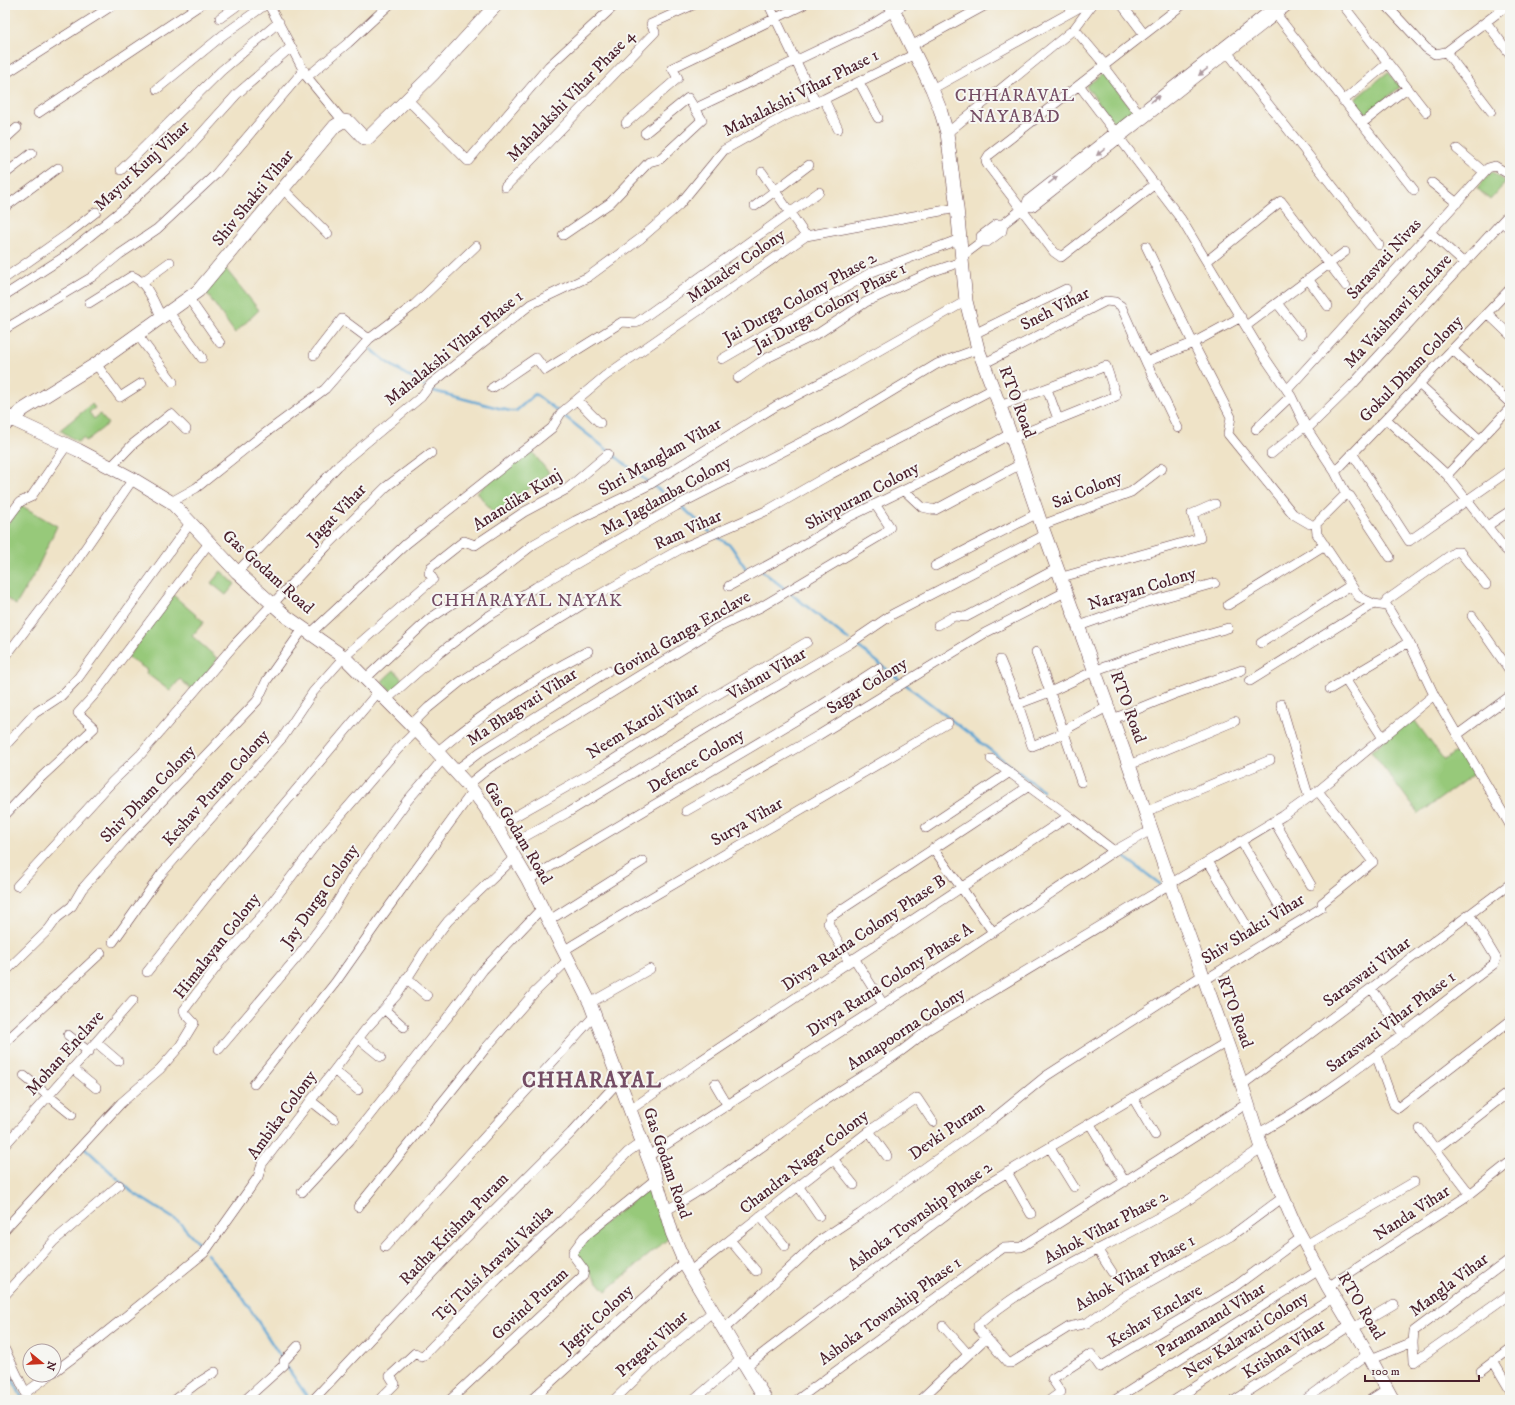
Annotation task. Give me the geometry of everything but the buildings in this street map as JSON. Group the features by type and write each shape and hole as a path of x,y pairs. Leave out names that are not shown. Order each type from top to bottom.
{"street":[{"path":"5,74 113,5"},
{"path":"38,113 200,5"},
{"path":"220,18 238,5"},
{"path":"5,329 92,277 120,254 157,229 215,175 306,74 348,43 389,5"},
{"path":"157,90 223,35 271,6 306,74 342,120 348,122 364,138 368,138 496,5"},
{"path":"407,99 468,161 549,66 615,5"},
{"name":"Mahalakshi Vihar Phase 4","path":"505,187 655,32 651,24 693,5"},
{"path":"769,5 796,60 838,129"},
{"path":"626,123 678,78 672,68 803,5"},
{"name":"Mahalakshi Vihar Phase 1","path":"237,572 338,466 421,397 431,384 531,304 588,277 640,239 679,204 724,150 785,116 859,82 986,5"},
{"path":"1122,5 1144,34"},
{"path":"1155,184 1061,257 1054,252 1024,208 987,164 986,160 989,155 1182,5"},
{"path":"1024,208 1032,206 1117,134 1276,10 1289,5"},
{"path":"1343,5 1426,112"},
{"path":"1386,5 1426,48 1435,54 1446,52 1508,5"},
{"path":"696,108 871,25 896,7"},
{"name":"RTO Road","path":"896,7 913,50 932,89 947,133 957,208 966,301 978,349 1130,765 1151,830 1242,1084 1262,1148 1282,1198 1319,1270 1370,1356 1390,1395"},
{"path":"932,89 1086,7"},
{"path":"947,133 1074,29 1086,7"},
{"path":"1276,10 1360,124 1414,190"},
{"path":"121,170 221,71 279,22"},
{"path":"1486,22 1510,54"},
{"path":"1078,33 1140,116"},
{"name":"Mayur Kunj Vihar","path":"5,295 64,257 123,209 182,154 237,94 291,47"},
{"path":"1226,49 1379,246"},
{"path":"1446,52 1491,111"},
{"path":"1343,101 1388,63"},
{"path":"859,82 878,118"},
{"path":"1079,85 1181,219 1246,326 1289,393 1306,427 1335,472 1346,494 1350,496 1390,557"},
{"path":"1360,124 1407,88"},
{"path":"563,235 610,203 649,162 660,158 702,120 696,108 688,98 645,133"},
{"name":"Shiv Shakti Vihar","path":"7,420 96,364 188,298 207,282 342,120"},
{"path":"5,138 17,128"},
{"path":"1457,149 1484,172 1492,166 1510,175"},
{"path":"5,174 32,153"},
{"path":"755,206 809,165"},
{"path":"5,207 58,168"},
{"path":"762,172 789,214 806,236"},
{"name":"Sarasvati Nivas","path":"1256,429 1484,172"},
{"path":"1432,183 1457,203"},
{"path":"283,189 328,234"},
{"path":"492,388 536,358 545,370 622,322 636,323 819,192"},
{"path":"1207,261 1281,201 1330,263 1346,286"},
{"name":"Mahadev Colony","path":"561,413 605,376 806,236 957,208"},
{"name":"Jai Durga Colony Phase 1","path":"738,378 765,359 818,332 866,302 930,272 961,260 981,242 987,242 991,234 1002,231 1003,224 1024,208"},
{"path":"5,278 96,212"},
{"name":"Ma Vaishnavi Enclave","path":"1272,454 1306,427 1352,385 1510,213"},
{"path":"1502,222 1510,229"},
{"path":"1430,232 1464,263"},
{"name":"Jai Durga Colony Phase 2","path":"722,359 872,272 960,239"},
{"path":"171,502 196,488 260,437 325,389 369,339 414,305 476,246"},
{"path":"1146,246 1231,417 1228,434 1294,514 1310,524"},
{"path":"1246,326 1345,252"},
{"path":"141,283 170,262"},
{"path":"89,303 132,276 137,278 164,314 202,358"},
{"path":"1308,279 1328,306"},
{"path":"974,334 1066,289"},
{"name":"Gokul Dham Colony","path":"1335,472 1510,289"},
{"path":"188,298 220,343"},
{"name":"Shri Manglam Vihar","path":"366,678 428,620 490,578 534,544 575,521 649,485 776,406 843,371 966,301"},
{"name":"Sneh Vihar","path":"983,364 1106,301 1115,302 1121,306 1178,428"},
{"path":"1277,303 1301,334"},
{"path":"1487,313 1510,335"},
{"path":"1146,362 1193,342 1241,317"},
{"path":"314,355 342,319 369,339"},
{"path":"137,334 173,382"},
{"name":"Ma Jagdamba Colony","path":"147,972 207,896 383,695 487,617 676,506 841,422 937,364 978,349"},
{"path":"1452,349 1510,404"},
{"path":"96,364 120,397 142,383"},
{"name":"Shivpuram Colony","path":"728,586 785,556 849,517 1011,436 1116,396 1106,366 1047,389"},
{"path":"1418,384 1480,440"},
{"name":"Ram Vihar","path":"414,727 428,708 460,682 595,597 684,547 768,510 828,475 993,389"},
{"path":"1000,406 1047,389 1058,419"},
{"path":"577,400 600,422"},
{"path":"1447,475 1510,408"},
{"name":"Shiv Dham Colony","path":"5,972 57,918 72,906 82,889 121,844 257,701 267,680 307,631 406,544 552,428 561,413"},
{"path":"111,467 133,444 171,414 186,429"},
{"path":"1386,419 1447,475 1510,553"},
{"name":"Gas Godam Road","path":"7,420 67,445 133,479 171,502 237,572 273,605 344,657 366,678 414,727 470,788 512,851 593,1009 656,1179 665,1211 687,1267 742,1364 766,1400"},
{"path":"5,522 20,502 31,497 67,445"},
{"name":"Jagat Vihar","path":"18,886 112,782 141,754 234,644 273,605 327,546 386,487 431,452"},
{"path":"1352,453 1409,541 1510,470"},
{"name":"Anandika Kunj","path":"344,657 433,579 429,573 431,567 464,541 475,545 524,512 567,489 608,454"},
{"path":"904,490 922,508 935,510 1021,464"},
{"name":"Sai Colony","path":"1041,524 1131,492 1162,468"},
{"path":"5,657 62,582 133,479"},
{"path":"1346,494 1316,524 1317,534 1359,597 1374,604 1384,604 1387,606 1409,642 1434,695 1457,735 1509,818"},
{"name":"Govind Ganga Enclave","path":"470,788 502,760 644,672 717,628 761,607 885,533 890,527 875,504"},
{"path":"938,625 954,616 966,617 1060,572 1200,538 1192,514 1215,504"},
{"path":"1487,526 1510,511"},
{"path":"5,746 35,713 60,696 78,678 191,522"},
{"path":"935,566 1041,524"},
{"name":"Vishnu Vihar","path":"512,851 567,813 718,721 849,644 893,614 1041,524"},
{"path":"5,816 36,782 94,728 78,713 95,694 209,543"},
{"path":"1228,605 1325,545"},
{"path":"1384,604 1387,600 1455,552 1460,552 1486,585"},
{"name":"Narayan Colony","path":"1078,626 1144,603 1215,583"},
{"path":"1261,643 1351,585"},
{"name":"Sagar Colony","path":"686,811 819,734 985,633 1067,591"},
{"path":"1250,681 1374,604"},
{"path":"1472,616 1510,672"},
{"path":"1018,704 1050,692 1096,670 1158,648 1228,628"},
{"name":"Neem Karoli Vihar","path":"496,826 602,767 686,713 807,642"},
{"path":"1330,688 1409,642"},
{"name":"Jay Durga Colony","path":"219,1049 300,954 328,917 357,869 440,755 500,701 549,671 588,651"},
{"path":"1036,652 1082,782"},
{"name":"Keshav Puram Colony","path":"113,942 162,873 283,737 313,692 344,657"},
{"path":"1000,660 1018,704 1032,746 1064,733 1068,728 1108,706"},
{"name":"Defence Colony","path":"528,880 820,706 879,668"},
{"path":"1113,719 1172,695 1242,670"},
{"name":"Ma Bhagvati Vihar","path":"455,771 480,752 608,671"},
{"path":"1345,679 1383,738"},
{"name":"Annapoorna Colony","path":"665,1211 722,1177 816,1107 906,1047 926,1031 1063,950 1309,798 1434,695"},
{"path":"1457,735 1510,696"},
{"path":"1281,704 1309,798"},
{"path":"1130,765 1235,721"},
{"name":"Surya Vihar","path":"358,1207 485,1049 566,955 640,904 948,723"},
{"name":"Himalayan Colony","path":"5,1229 121,1103 160,1069 180,1046 194,1023 184,1013 184,1010 221,961 263,914 321,838 398,749 414,727"},
{"path":"991,759 1114,851"},
{"path":"1145,812 1270,760"},
{"path":"926,828 1010,772"},
{"path":"883,1004 831,930 828,920 933,848 1029,786"},
{"path":"254,1084 335,984 470,788"},
{"name":"Shiv Shakti Vihar","path":"1204,977 1321,906 1373,862 1318,791"},
{"name":"Divya Ratna Colony Phase B","path":"630,1110 851,960 1069,816"},
{"path":"1274,821 1311,885"},
{"name":"Divya Ratna Colony Phase A","path":"647,1157 728,1106 1114,851 1151,830"},
{"path":"1241,841 1280,909"},
{"path":"933,848 993,932"},
{"name":"Ambika Colony","path":"62,1366 94,1342 204,1252 258,1177 262,1164 359,1039 396,996 406,978 448,921 512,851"},
{"path":"548,921 643,861"},
{"path":"1208,861 1248,928"},
{"name":"Saraswati Vihar","path":"1242,1084 1372,989 1510,884"},
{"path":"302,1192 350,1140 447,1018 483,970 542,908"},
{"name":"Saraswati Vihar Phase 1","path":"1258,1134 1288,1117 1376,1055 1496,961 1496,958 1470,915"},
{"path":"5,1042 101,953"},
{"path":"385,1247 593,1009 650,969"},
{"name":"Devki Puram","path":"723,1330 819,1241 860,1214 992,1120 1046,1076 1204,977"},
{"path":"406,978 427,996"},
{"path":"1372,989 1403,1034"},
{"name":"Mohan Enclave","path":"5,1145 97,1043 133,1000"},
{"path":"384,1009 404,1026"},
{"path":"1376,1055 1394,1105 1398,1108 1510,1021"},
{"path":"68,1035 89,1052"},
{"path":"359,1039 382,1057"},
{"name":"Ashoka Township Phase 2","path":"694,1400 981,1188 1227,1042"},
{"path":"97,1043 118,1061"},
{"path":"73,1068 96,1088"},
{"path":"335,1071 358,1090"},
{"path":"24,1076 72,1115"},
{"name":"Radha Krishna Puram","path":"309,1400 450,1254 571,1133 620,1081"},
{"path":"714,1084 728,1106"},
{"path":"1436,1149 1510,1091"},
{"name":"Chandra Nagar Colony","path":"687,1267 730,1240 834,1160 869,1131 917,1098 933,1122"},
{"path":"1133,1098 1155,1135"},
{"path":"311,1100 334,1118"},
{"path":"1090,1124 1125,1182 1248,1103"},
{"path":"1420,1129 1470,1194"},
{"path":"869,1131 887,1156"},
{"name":"Tej Tulsi Aravali Vatika","path":"379,1400 394,1384 390,1376 415,1353 422,1357 498,1279 563,1219 628,1152 642,1142"},
{"path":"1050,1148 1074,1187"},
{"name":"Ashok Vihar Phase 2","path":"986,1338 977,1326 988,1316 1053,1272 1178,1207 1262,1148"},
{"path":"834,1160 854,1185"},
{"name":"Nanda Vihar","path":"1331,1292 1470,1194 1510,1162"},
{"path":"1007,1172 1032,1214"},
{"name":"Govind Puram","path":"450,1400 583,1276 584,1270 573,1252 584,1238 656,1179"},
{"name":"Ashoka Township Phase 1","path":"797,1400 1003,1248 1021,1247 1125,1182"},
{"path":"1304,1241 1414,1182"},
{"path":"5,1295 54,1241 120,1184"},
{"path":"799,1187 819,1216"},
{"name":"Ashok Vihar Phase 1","path":"986,1338 1008,1363 1010,1363 1069,1327 1087,1323 1126,1295 1231,1236 1282,1198"},
{"path":"760,1216 784,1246"},
{"path":"730,1240 756,1271"},
{"name":"Keshav Enclave","path":"1050,1400 1064,1396 1052,1379 1091,1354 1100,1367 1233,1288 1304,1241"},
{"path":"1097,1249 1112,1272"},
{"name":"Mangla Vihar","path":"1304,1400 1370,1356 1414,1342 1414,1331 1510,1259"},
{"name":"Jagrit Colony","path":"531,1400 687,1267"},
{"name":"Paramanand Vihar","path":"1118,1398 1319,1270"},
{"name":"New Kalavati Colony","path":"1175,1400 1331,1292"},
{"path":"1414,1342 1414,1362 1510,1294"},
{"name":"Krishna Vihar","path":"1235,1400 1352,1326 1394,1304"},
{"name":"Pragati Vihar","path":"614,1400 648,1367 712,1312"},
{"path":"943,1326 968,1354"},
{"path":"920,1400 986,1338"},
{"path":"246,1400 284,1365 284,1361 298,1346"},
{"path":"1481,1371 1510,1349"},
{"path":"5,1350 27,1397 42,1383"},
{"path":"1493,1361 1510,1390"},
{"path":"176,1400 196,1384 215,1372"},
{"path":"1370,1400 1390,1395"}],"green space":[{"path":"1388,72 1400,87 1362,118 1350,103"},
{"path":"1104,73 1133,111 1116,125 1086,86"},
{"path":"1492,171 1506,182 1490,200 1477,188"},
{"path":"225,268 259,310 235,333 205,291"},
{"path":"92,404 95,408 89,412 94,419 100,414 108,424 86,441 83,438 78,442 60,430"},
{"path":"530,449 549,473 495,516 477,492"},
{"path":"22,506 57,526 36,571 16,605 5,597 5,527"},
{"path":"221,571 235,584 226,595 211,583"},
{"path":"173,595 204,622 192,636 218,659 192,690 180,679 170,691 146,673 147,670 128,657"},
{"path":"394,670 404,682 392,692 382,681"},
{"path":"1412,717 1444,760 1460,749 1475,773 1419,814 1371,751"},
{"path":"653,1185 669,1238 606,1291 589,1272 575,1252 597,1229"}],"waterway":[{"path":"371,349 388,363 424,386"},
{"path":"430,390 510,411 516,411 535,394 559,412"},
{"path":"563,415 648,482"},
{"path":"654,486 675,502"},
{"path":"681,506 710,532"},
{"path":"716,536 731,546 747,570 756,566"},
{"path":"762,571 784,588"},
{"path":"790,593 849,640"},
{"path":"855,644 900,680"},
{"path":"905,684 1043,791"},
{"path":"1119,853 1160,884"},
{"path":"84,1147 132,1192 179,1222 204,1249"},
{"path":"207,1254 241,1295 282,1359"},
{"path":"5,1364 23,1400"},
{"path":"287,1367 308,1398"}],"district":[{"name":"CHHARAVAL NAYABAD","path":"1015,106"},
{"name":"CHHARAYAL NAYAK","path":"527,601"},
{"name":"CHHARAYAL","path":"592,1081"}]}
